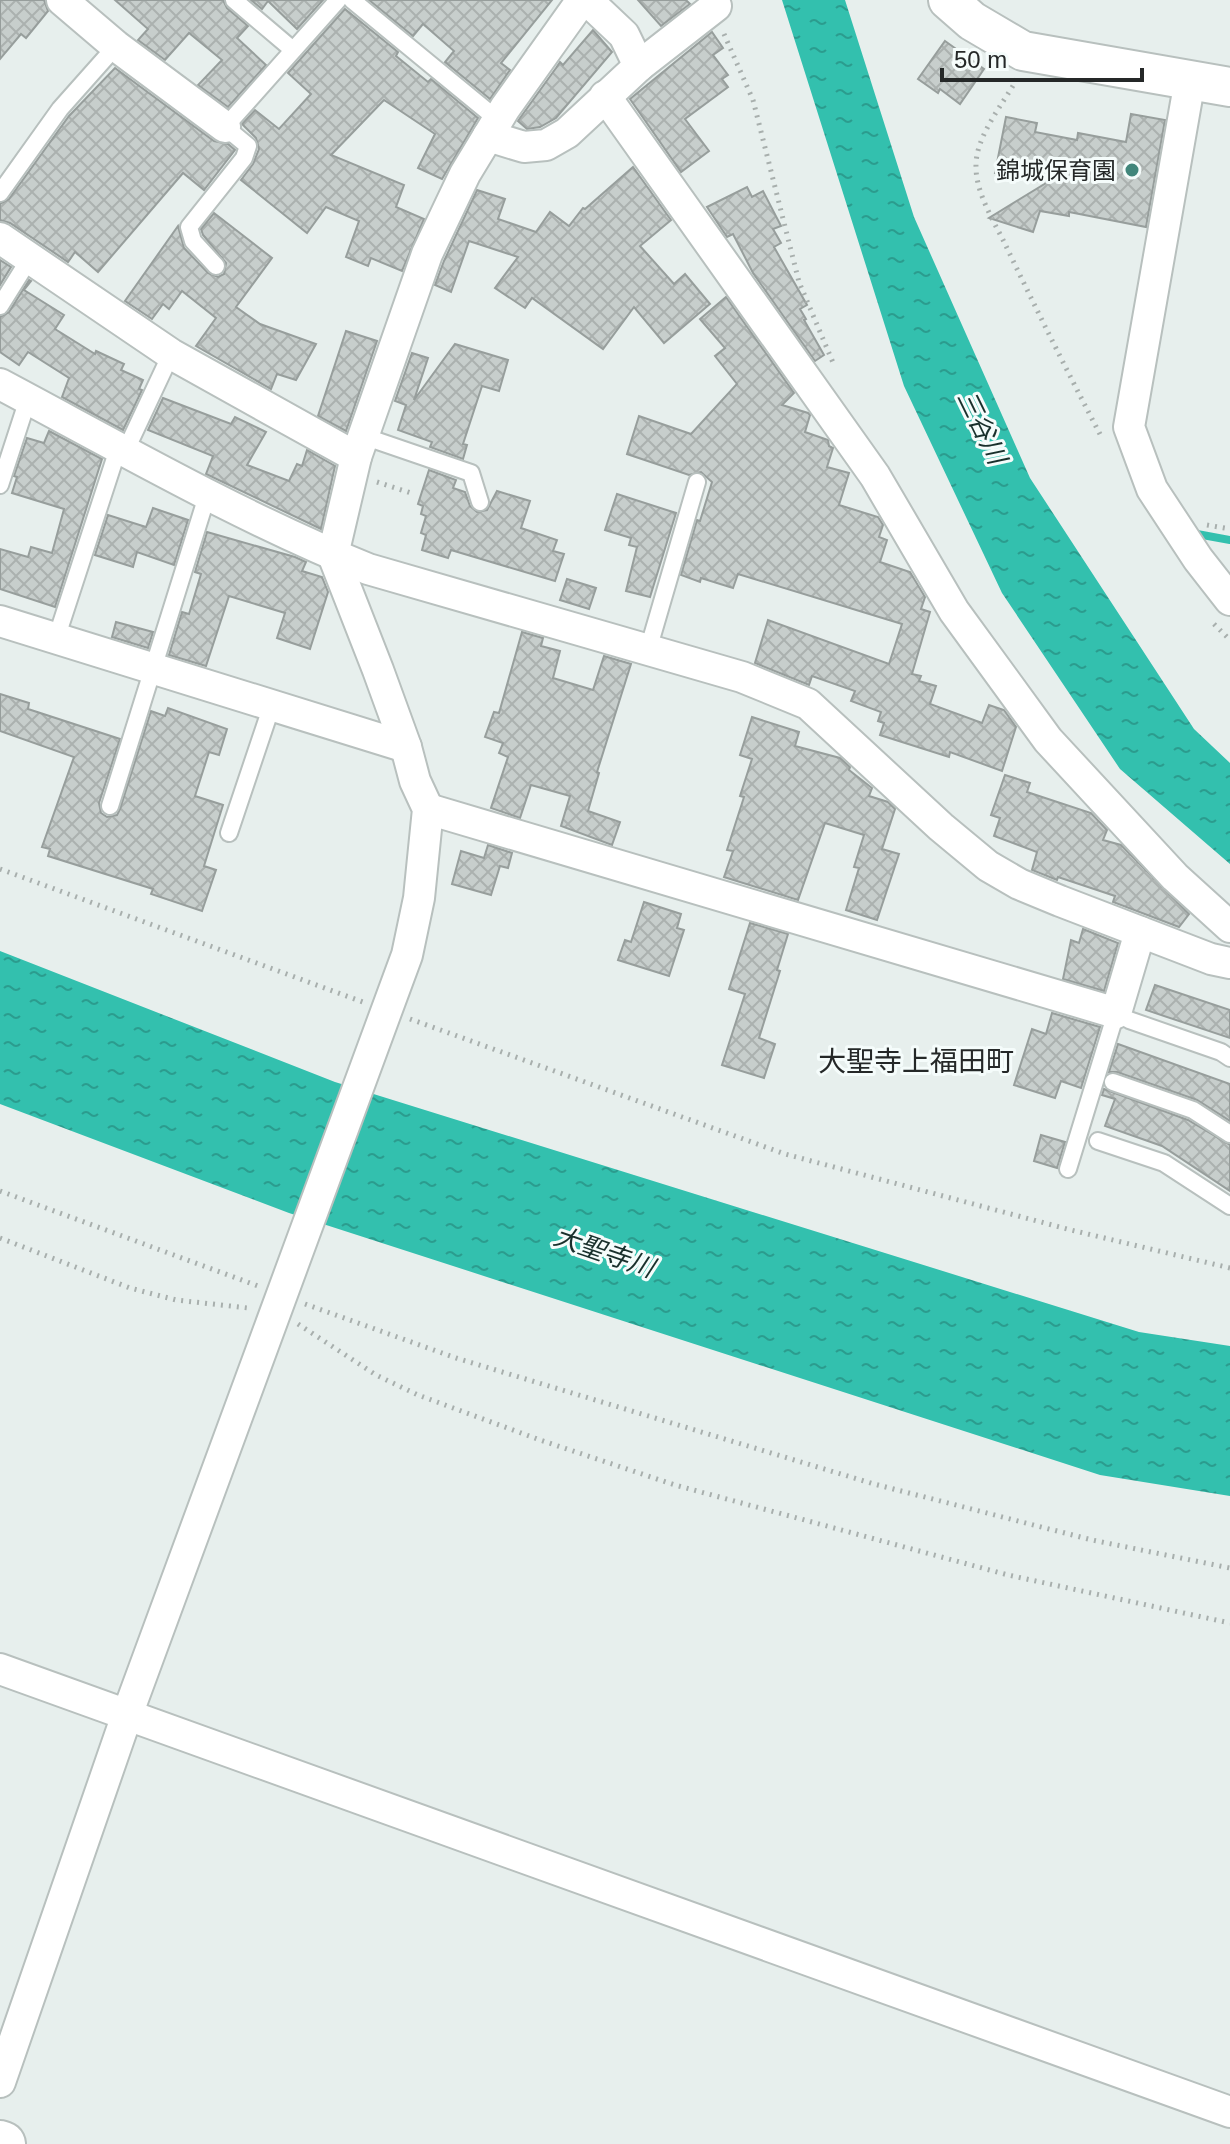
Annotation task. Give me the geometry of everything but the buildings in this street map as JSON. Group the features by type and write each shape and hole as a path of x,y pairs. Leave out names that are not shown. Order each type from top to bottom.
{"street":[{"path":"62,0 116,46 225,127"},
{"path":"0,2082 127,1715 407,955 419,898 428,809 333,555 357,456 427,254 465,174 493,128 584,0 624,35 639,66"},
{"path":"948,0 972,21 1023,51 1230,87"},
{"path":"493,128 524,147 546,145 567,133 639,66 716,6"},
{"path":"1190,80 1129,427 1152,489 1198,559 1221,611"},
{"path":"605,96 875,476 954,611 1048,740 1175,877 1230,927"},
{"path":"0,238 171,354 357,456"},
{"path":"0,384 207,496 310,546 368,569 742,677 808,704 941,827 988,866 1019,884 1140,932 1230,963"},
{"path":"0,621 406,747"},
{"path":"428,809 1122,1017 1140,932"},
{"path":"0,1669 1230,2112"}],"lane":[{"path":"234,0 293,50"},
{"path":"216,266 193,241 189,227 244,158 248,146 225,127 338,0"},
{"path":"352,0 493,128"},
{"path":"0,193 60,109 116,46"},
{"path":"0,306 30,258"},
{"path":"56,639 122,451 171,354"},
{"path":"0,485 28,399"},
{"path":"357,456 471,473 480,502"},
{"path":"648,650 697,482"},
{"path":"110,806 207,496"},
{"path":"229,833 272,705"},
{"path":"1068,1169 1122,1017 1221,1052 1230,1058"},
{"path":"1113,1082 1193,1110 1230,1134"},
{"path":"1098,1141 1164,1163 1230,1206"}],"path":[{"path":"716,6 726,40 753,100 799,282 838,377"},
{"path":"1023,51 1019,77 980,145 975,166 977,178 986,204 1044,327 1108,449"},
{"path":"357,456 414,494"},
{"path":"1221,611 1230,640"},
{"path":"0,869 383,1020 785,1154 1056,1227 1230,1268"},
{"path":"0,1191 280,1304 456,1358 874,1484 1092,1540 1230,1568"},
{"path":"0,1238 130,1288 176,1300 280,1304 376,1375 418,1395 660,1480 1008,1575 1230,1623"}],"water":[{"name":"三谷川","path":"782,0 845,0 914,217 1030,478 1194,729 1230,763 1230,864 1120,769 1002,593 904,386"},
{"name":"大聖寺川","path":"0,951 335,1082 1139,1332 1230,1346 1230,1496 1100,1475 289,1213 0,1104"}],"waterway":[{"path":"1197,534 1230,540"}],"place":[{"name":"錦城保育園","path":"1132,170"}],"district":[{"name":"大聖寺上福田町","path":"916,1061"}]}
